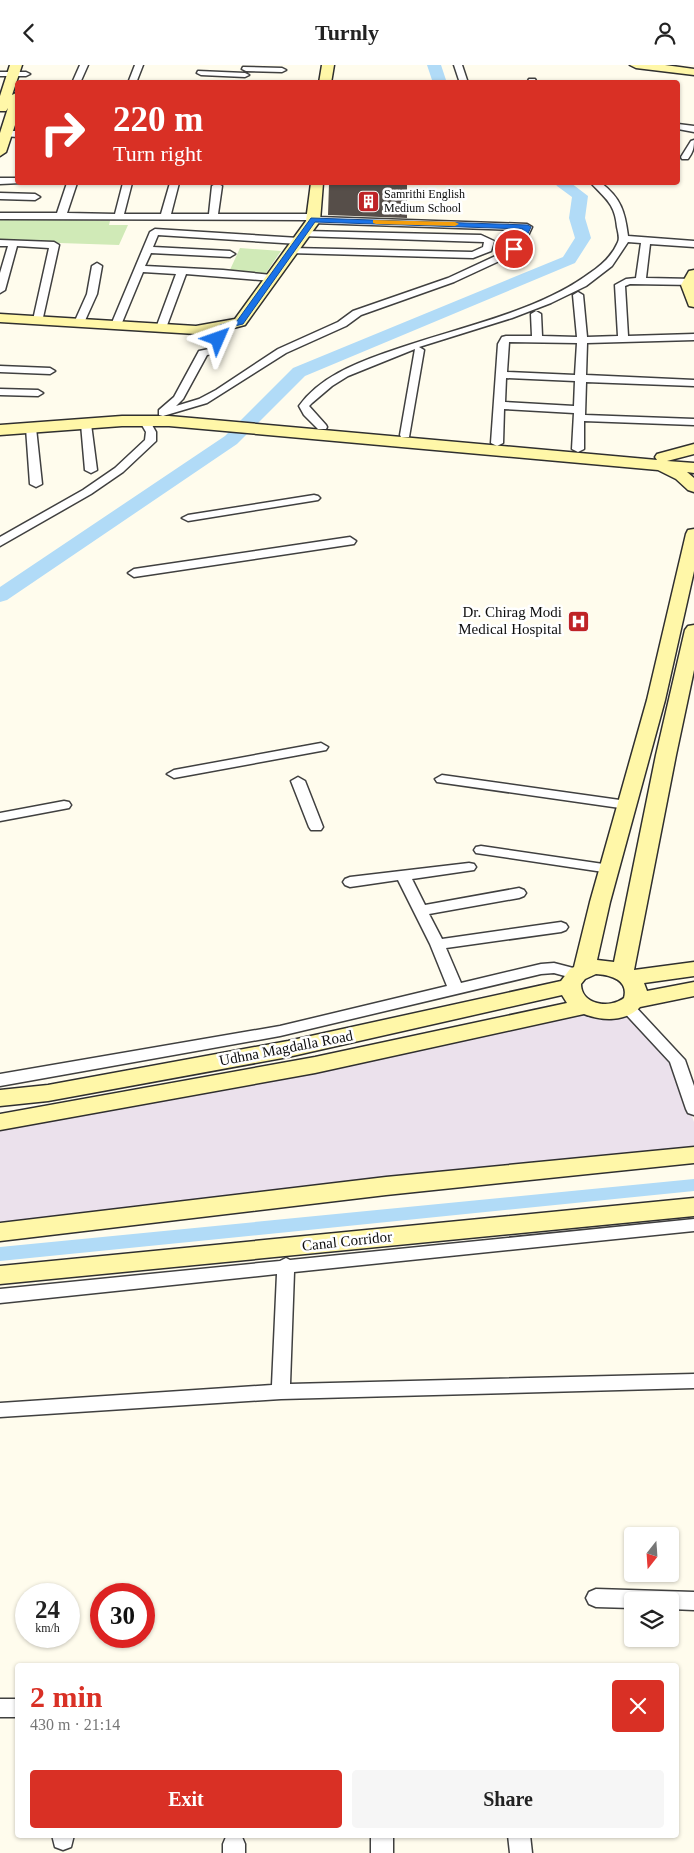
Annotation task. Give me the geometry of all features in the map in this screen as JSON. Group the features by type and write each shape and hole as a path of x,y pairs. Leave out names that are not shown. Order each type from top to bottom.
{"street":[{"path":"77,80 84,65"},
{"path":"90,74 94,65"},
{"path":"133,80 139,65"},
{"path":"324,80 327,65"},
{"path":"458,65 463,80"},
{"path":"636,65 694,72"},
{"path":"684,65 694,66"},
{"path":"202,69 245,74 280,74"},
{"path":"0,75 15,70 26,74"},
{"path":"0,151 11,115 15,70"},
{"path":"680,127 694,129"},
{"path":"685,157 694,143"},
{"path":"0,181 15,181"},
{"path":"61,216 71,185"},
{"path":"119,216 127,185"},
{"path":"165,217 174,185"},
{"path":"212,217 218,185"},
{"path":"0,318 196,330 222,327 240,322 313,219 317,185"},
{"path":"322,427 308,413 304,406 332,381 353,370 418,345 543,304 579,287 603,269 617,253 625,239 625,224 611,195 598,185"},
{"path":"0,197 35,197"},
{"path":"0,216 313,219 528,227 514,249 498,258 420,292 357,313 342,323 282,351 248,372 220,393 203,401 166,415 144,420 0,430"},
{"path":"116,325 155,232 239,236 298,242 463,255 482,252 488,249 490,245 488,241 481,238 298,242"},
{"path":"223,273 239,236"},
{"path":"625,239 694,244"},
{"path":"641,281 646,240"},
{"path":"0,243 54,245 38,320"},
{"path":"0,290 13,244"},
{"path":"147,250 230,254"},
{"path":"79,323 92,294 97,266"},
{"path":"140,269 223,273 272,278"},
{"path":"161,328 182,271"},
{"path":"623,339 620,285 629,281 692,279 694,303"},
{"path":"578,295 582,340 578,449"},
{"path":"536,314 537,339"},
{"path":"166,415 169,407 178,399 203,353 213,351 222,327"},
{"path":"497,443 504,341 510,338 582,340 694,337"},
{"path":"405,435 418,350"},
{"path":"0,369 50,371"},
{"path":"501,375 694,383"},
{"path":"0,392 38,393"},
{"path":"499,405 579,414 694,422"},
{"path":"0,419 166,415 661,461 694,460"},
{"path":"0,542 87,492 119,470 150,441 151,432 144,420"},
{"path":"86,424 90,470"},
{"path":"287,427 322,427 578,449 661,461 694,468"},
{"path":"31,428 36,484"},
{"path":"661,461 694,449"},
{"path":"661,461 694,487"},
{"path":"188,518 314,498"},
{"path":"694,534 656,700 610,869 570,994 575,1001 584,1007 606,1012 694,989"},
{"path":"134,573 350,541"},
{"path":"631,1004 637,993 636,985 627,975 666,755 694,630"},
{"path":"174,774 321,747"},
{"path":"442,779 627,805"},
{"path":"298,781 316,827"},
{"path":"0,817 64,805"},
{"path":"481,850 610,869"},
{"path":"350,882 469,867"},
{"path":"403,876 437,944 456,989"},
{"path":"420,911 519,893"},
{"path":"437,944 561,927"},
{"name":"Udhna Magdalla Road","path":"0,1098 48,1093 288,1049 576,976 604,967 627,975 694,969"},
{"path":"0,1080 280,1031 541,969 554,969 576,976"},
{"path":"631,1004 670,1050 676,1060 694,1109"},
{"path":"0,1122 315,1065 584,1007"},
{"path":"0,1231 386,1187 694,1155"},
{"name":"Canal Corridor","path":"0,1275 694,1207"},
{"path":"0,1296 286,1265 694,1225"},
{"path":"282,1392 286,1265"},
{"path":"0,1410 282,1392 413,1387 694,1381"},
{"path":"596,1597 694,1601"},
{"path":"0,1708 15,1708"},
{"path":"382,1838 382,1853"},
{"path":"519,1838 521,1853"}],"shaded area":[{"path":"582,1008 626,1010 673,1060 694,1122 694,1152 0,1228 0,1125"}],"green space":[{"path":"0,218 110,221 109,225 128,225 119,245 0,241"},
{"path":"240,248 281,251 266,273 229,272"}],"building":[{"name":"Samrithi English Medium School","path":"329,185 407,185 407,218 328,215"}],"waterway":[{"path":"434,65 439,80"},
{"path":"0,596 231,440 299,372 569,260 583,238 577,218 580,196 565,185"},
{"path":"0,1254 694,1185"}],"slow traffic":[{"path":"376,222 455,224"}],"place":[{"name":"Samrithi English Medium School","path":"368,201"},
{"name":"Dr. Chirag Modi Medical Hospital","path":"578,621"}],"route":[{"path":"218,339 222,327 240,322 313,220 528,227 522,240 514,249"}]}
